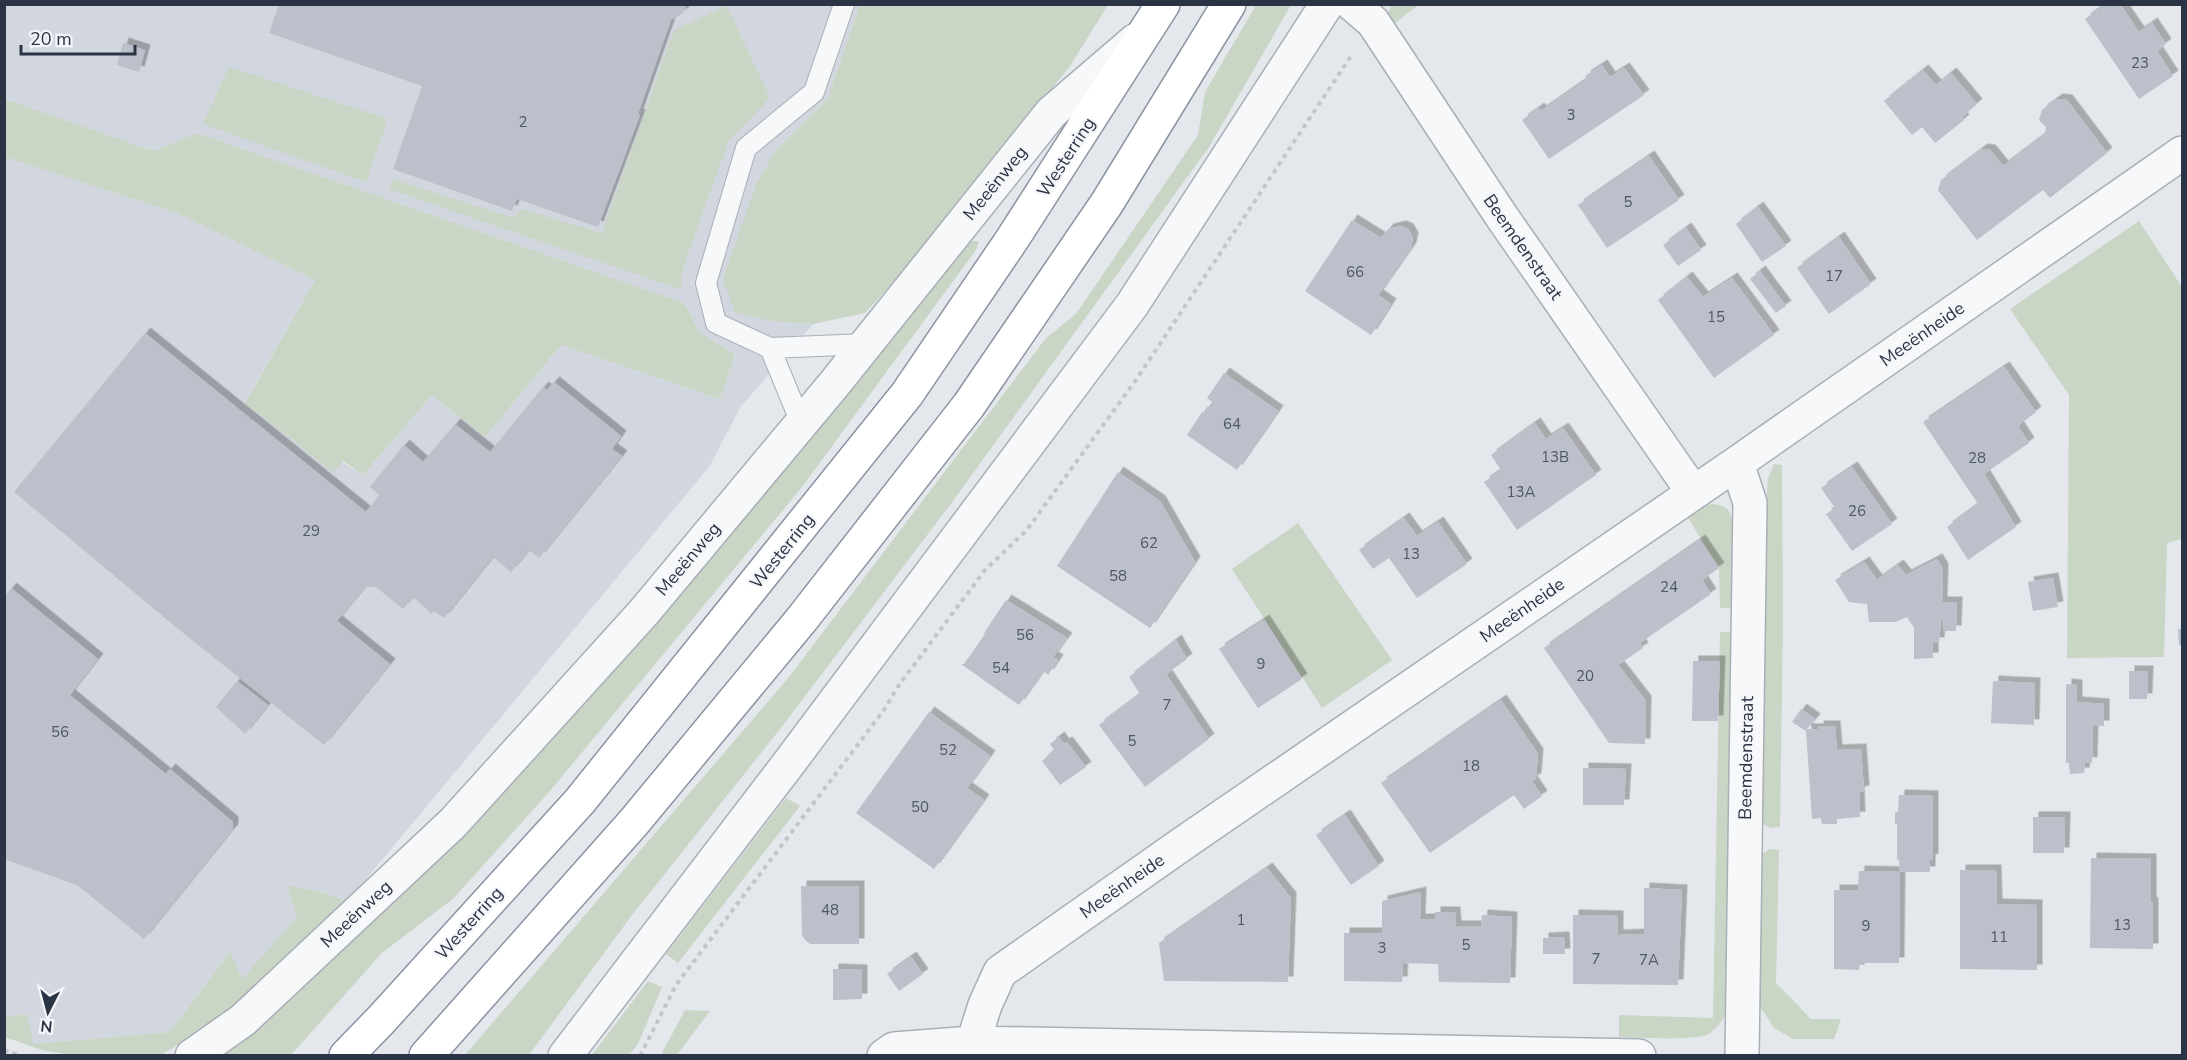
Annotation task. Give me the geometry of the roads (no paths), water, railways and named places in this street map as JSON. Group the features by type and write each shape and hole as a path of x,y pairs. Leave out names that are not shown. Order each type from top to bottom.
{"highway":[{"path":"426,1056 634,822 802,619 969,405 1107,203 1229,4"},
{"name":"Westerring","path":"346,1056 580,801 907,394 1013,238 1156,17"}],"street":[{"path":"565,1056 789,763 1131,305 1327,4"},
{"name":"Beemdenstraat","path":"1363,13 1693,492"},
{"name":"Meeënweg","path":"192,1056 243,1020 453,823 644,612 866,344 1051,113 1156,17"},
{"name":"Meeënheide","path":"973,1043 985,1005 1000,972 2182,153"},
{"name":"Beemdenstraat","path":"1737,463 1750,503 1742,1056"},
{"path":"884,1056 894,1049 973,1043 1640,1056"}],"lane":[{"path":"844,4 814,92 746,148 705,282 716,323 770,348 866,344"},
{"path":"770,348 801,423"}]}
